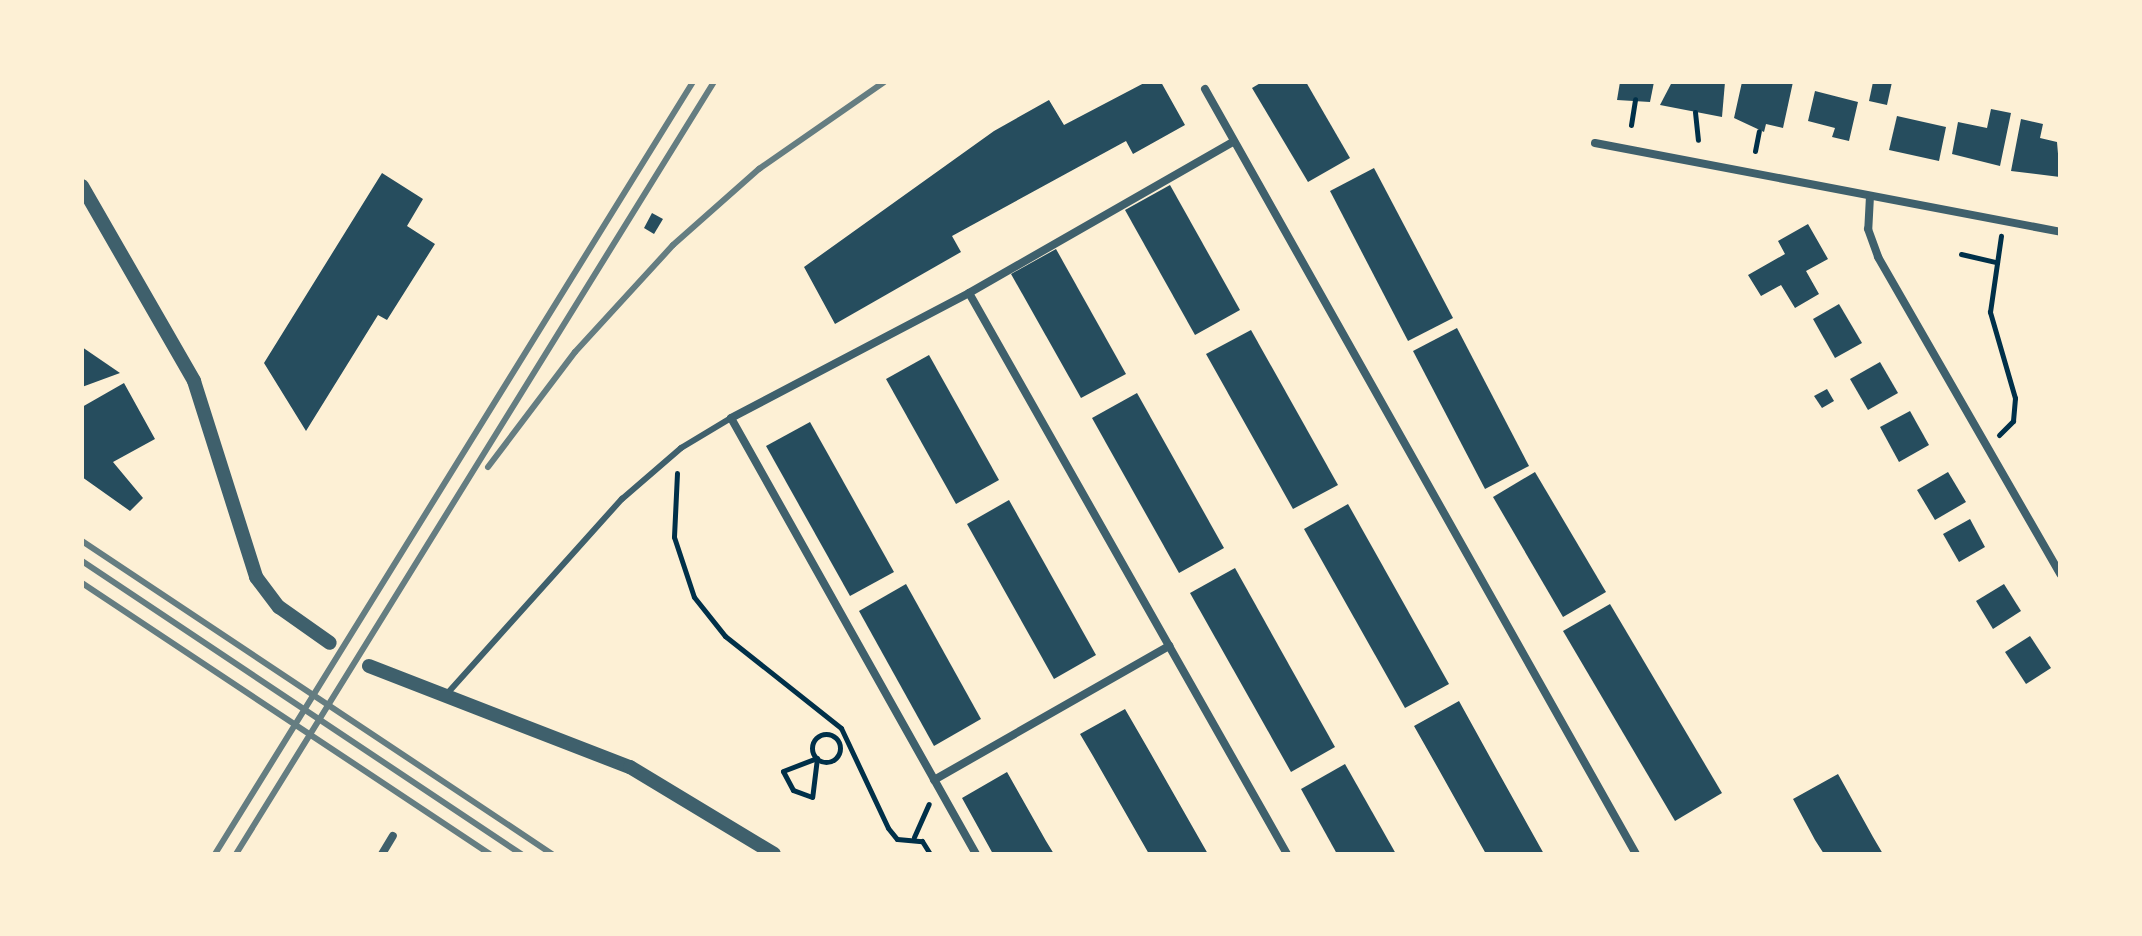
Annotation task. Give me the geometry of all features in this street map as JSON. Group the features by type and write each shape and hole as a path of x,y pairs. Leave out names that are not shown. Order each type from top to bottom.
{"street":[{"path":"1205,89 1636,854"},
{"path":"976,854 731,418 969,293 1234,141"},
{"path":"1595,143 2060,232"},
{"path":"82,186 194,381 256,577 279,607 330,643"},
{"path":"1870,196 1868,229 1878,257 2060,574"},
{"path":"969,293 1287,854"},
{"path":"934,780 1169,646"},
{"path":"369,666 630,767 774,854"},
{"path":"382,854 393,836"}],"lane":[{"path":"445,696 622,499 681,448 731,418"}],"path":[{"path":"1631,125 1635,99"},
{"path":"1695,112 1698,140"},
{"path":"1755,151 1759,131"},
{"path":"1998,435 2013,421 2015,398 1994,325 2001,239"},
{"path":"1961,254 1997,262"},
{"path":"677,473 673,529 687,584 714,625 772,668 846,734 888,828 897,839 914,837"},
{"path":"772,668 776,660"},
{"path":"832,760 817,758 783,771 793,790 812,797 817,758 811,740 824,734 838,740"},
{"path":"835,768 832,760 838,740 846,734"},
{"path":"914,837 934,780"},
{"path":"914,837 930,854"}],"building":[{"path":"1146,82 1161,82 1185,125 1133,154 1126,141 952,236 961,252 835,324 804,267 994,131 1049,100 1064,125"},
{"path":"1262,82 1306,82 1350,158 1308,182 1252,88"},
{"path":"1620,82 1654,82 1650,102 1617,100"},
{"path":"1672,82 1725,82 1722,117 1660,105"},
{"path":"1742,82 1793,82 1783,128 1766,124 1764,132 1734,118"},
{"path":"1873,82 1892,82 1887,105 1869,101"},
{"path":"1815,91 1858,102 1849,141 1832,137 1835,128 1808,121"},
{"path":"1991,109 2011,113 2000,166 1952,154 1958,122 1987,128"},
{"path":"1897,116 1946,127 1939,161 1889,150"},
{"path":"2021,119 2043,124 2040,138 2057,142 2060,177 2011,171"},
{"path":"1374,168 1453,318 1408,341 1330,191"},
{"path":"382,173 423,199 407,226 435,244 387,320 378,315 306,431 264,363"},
{"path":"1170,185 1240,310 1195,335 1125,210"},
{"path":"652,213 663,219 654,234 644,228"},
{"path":"1808,224 1828,259 1806,271 1819,294 1795,308 1781,285 1761,296 1748,275 1785,254 1778,241"},
{"path":"1056,249 1126,374 1081,398 1011,274"},
{"path":"1839,304 1862,343 1835,358 1813,319"},
{"path":"1457,328 1529,466 1485,489 1413,351"},
{"path":"1251,330 1338,485 1293,509 1206,354"},
{"path":"82,347 120,373 82,387"},
{"path":"929,355 999,480 956,504 886,379"},
{"path":"1880,362 1898,393 1868,410 1850,379"},
{"path":"124,383 155,439 113,462 143,498 130,511 82,477 82,407"},
{"path":"1827,389 1834,401 1822,408 1814,396"},
{"path":"1137,393 1224,548 1179,573 1092,418"},
{"path":"1910,411 1929,445 1899,462 1880,427"},
{"path":"810,422 894,572 850,596 766,446"},
{"path":"1535,472 1606,592 1563,617 1493,497"},
{"path":"1948,472 1966,502 1935,520 1917,490"},
{"path":"1009,500 1096,655 1054,679 967,524"},
{"path":"1348,504 1449,684 1405,708 1304,529"},
{"path":"1970,519 1985,547 1959,562 1943,534"},
{"path":"1235,568 1335,747 1291,772 1190,593"},
{"path":"906,584 981,719 934,746 859,611"},
{"path":"2004,584 2021,611 1993,629 1976,601"},
{"path":"1610,604 1722,793 1675,821 1563,631"},
{"path":"2030,636 2051,668 2026,684 2005,652"},
{"path":"1459,701 1544,854 1486,854 1414,726"},
{"path":"1125,709 1208,854 1149,854 1080,734"},
{"path":"1345,764 1396,854 1337,854 1301,789"},
{"path":"1007,772 1054,854 993,854 962,798"},
{"path":"1838,774 1883,854 1824,854 1815,840 1793,799"}],"railway":[{"path":"215,854 693,82"},
{"path":"236,854 714,82"},
{"path":"488,467 575,352 673,245 759,169 884,82"},
{"path":"82,541 552,854"},
{"path":"82,561 521,854"},
{"path":"82,583 490,854"}]}
